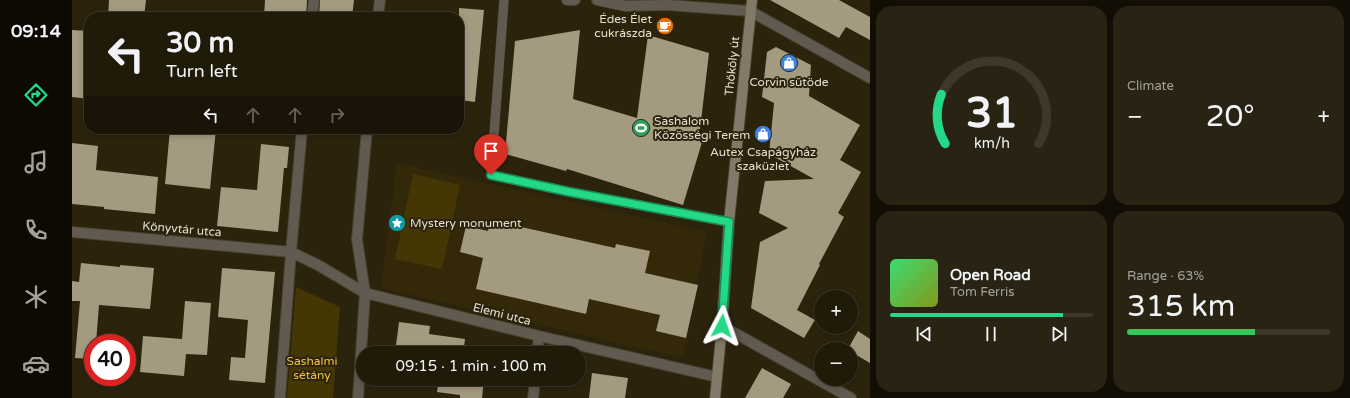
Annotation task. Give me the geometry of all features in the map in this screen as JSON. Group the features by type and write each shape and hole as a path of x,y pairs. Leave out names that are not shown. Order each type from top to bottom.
{"street":[{"path":"313,12 314,0"},
{"path":"379,12 380,0"},
{"path":"567,0 575,0"},
{"path":"597,0 625,6 667,5 750,11 870,78"},
{"name":"Thököly út","path":"715,398 722,326 729,222 752,0"},
{"path":"280,398 290,252 302,134"},
{"path":"358,398 365,293 357,239 367,134"},
{"name":"Könyvtár utca","path":"72,232 290,252"},
{"name":"Elemi utca","path":"290,252 365,293 538,336 717,377"},
{"path":"722,326 851,398"},
{"path":"537,346 538,336"},
{"path":"533,398 534,386"}],"lane":[{"path":"504,0 491,175 570,192 729,222"}],"shaded area":[{"path":"397,163 707,232 683,358 381,288"}],"green space":[{"path":"413,174 460,185 442,269 395,259"},
{"name":"Sashalmi sétány","path":"296,287 340,307 333,398 287,398"}],"building":[{"path":"109,0 146,0 145,12 108,12"},
{"path":"265,0 307,0 306,12 264,12"},
{"path":"320,0 354,0 353,12 319,12"},
{"path":"770,0 839,0 870,17 870,40 846,27 839,38"},
{"path":"459,8 484,10 475,102 464,101 464,12 459,12"},
{"path":"72,30 84,31 84,98 72,97"},
{"name":"Sashalom Közösségi Terem","path":"580,30 573,99 637,118 648,35 709,53 699,138 703,139 683,205 567,169 566,171 505,154 515,41"},
{"path":"776,47 811,65 809,96 860,125 840,160 861,172 838,213 844,217 797,310 814,319 804,338 751,308 760,242 788,228 759,213 765,181 814,179 769,154 774,103 762,97 767,52"},
{"path":"170,134 216,134 210,189 165,184"},
{"path":"72,143 98,146 96,170 158,177 155,214 72,204"},
{"path":"261,144 289,147 287,168 284,168 278,232 217,226 221,187 257,190"},
{"path":"490,220 615,248 616,244 650,251 645,273 698,285 686,338 656,331 660,315 589,299 586,314 476,289 483,258 460,252 466,226 488,231"},
{"path":"81,263 120,267 120,265 154,268 150,309 99,305 97,334 84,334 84,358 75,358 80,301 72,301 72,281 79,282"},
{"path":"222,268 275,272 265,383 229,380 231,357 245,358 248,320 218,317"},
{"path":"185,301 211,303 207,355 186,354 184,376 140,372 143,336 182,339"},
{"path":"399,322 430,326 429,334 465,339 464,346 396,346"},
{"path":"858,331 870,339 870,363 858,356 858,342 852,342 856,334 858,334"},
{"path":"762,368 791,384 783,398 745,398"},
{"path":"592,373 628,378 625,398 589,398"},
{"path":"438,386 483,386 482,398 460,398 460,395 437,392"}],"place":[{"name":"Édes Élet cukrászda","path":"665,26"},
{"name":"Corvin sütöde","path":"789,63"},
{"name":"Sashalom Közösségi Terem","path":"641,128"},
{"name":"Autex Csapágyház szaküzlet","path":"763,134"},
{"name":"Mystery monument","path":"397,223"}],"route":[{"path":"491,175 570,192 729,222 722,326"}]}
